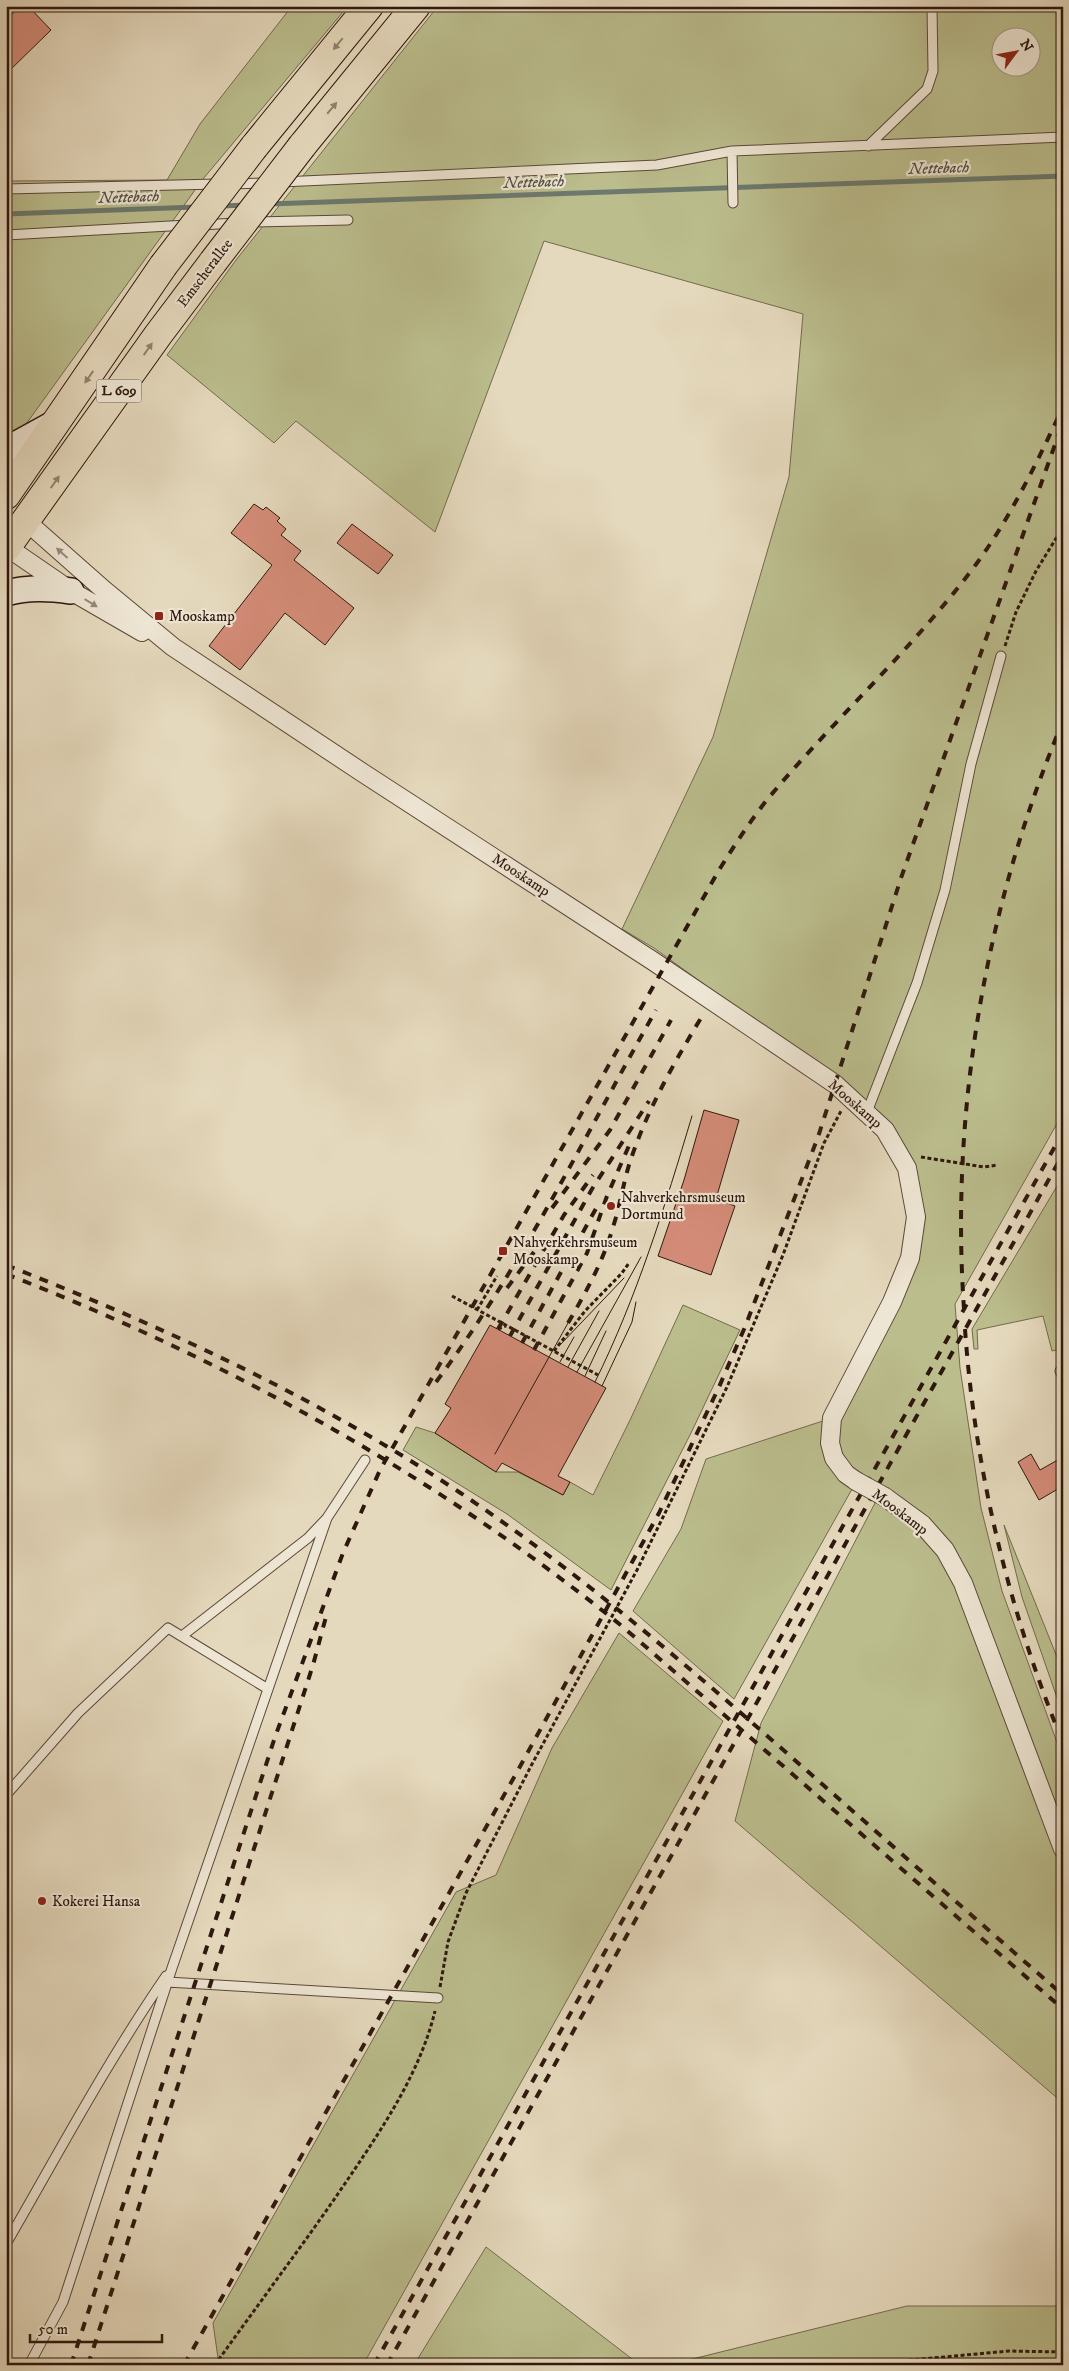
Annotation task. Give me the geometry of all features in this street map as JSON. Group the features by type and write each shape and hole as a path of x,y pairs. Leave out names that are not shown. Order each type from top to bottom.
{"main road":[{"name":"L 609","path":"6,495 58,422 163,266 254,147 369,6"},
{"name":"Emscherallee","path":"7,547 17,514 158,335 302,146 416,6"}],"street":[{"path":"6,450 58,422"},
{"name":"Mooskamp","path":"17,514 166,641 354,768 654,961 850,1097 885,1130 907,1168 916,1217 910,1258 892,1302 845,1389 832,1418 830,1443 834,1458 846,1474 885,1497 922,1524 945,1550 963,1583 1063,1849"},
{"name":"Mooskamp","path":"7,547 71,591 140,631 166,641"},
{"path":"6,593 24,588 71,591"}],"lane":[{"path":"868,146 927,89 933,71 932,6"},
{"path":"6,189 329,181 657,166 732,151 1063,138"},
{"path":"732,151 732,203"},
{"path":"6,235 348,220"},
{"path":"866,1112 920,974 945,890 970,764 1001,656"},
{"path":"182,1636 308,1538 327,1518 365,1460"},
{"path":"29,2365 63,2302 167,1982 327,1518"},
{"path":"6,1795 78,1713 168,1628 268,1690"},
{"path":"6,2244 120,2048 172,1968"},
{"path":"167,1982 438,1998"}],"path":[{"path":"1001,656 1016,612 1036,571 1063,528"},
{"path":"215,2365 309,2236 371,2145 417,2066 432,2025 448,1942 466,1893 539,1750 637,1570 727,1386 783,1255 824,1143 850,1097"},
{"path":"898,1153 984,1167 998,1165"},
{"path":"554,1351 585,1311 622,1273 629,1263"},
{"path":"477,1310 496,1276"},
{"path":"452,1296 598,1375"},
{"path":"498,1330 506,1326"},
{"path":"857,2365 929,2356 1009,2351 1063,2352"}],"green space":[{"path":"292,6 348,6 203,179 21,431 6,443 6,181 167,180 200,124"},
{"path":"438,6 1063,6 1063,1113 955,1304 960,1368 981,1508 1002,1591 1063,1759 1063,2103 735,1821 761,1723 875,1503 856,1482 734,1699 633,1611 681,1529 706,1459 832,1418 892,1302 916,1217 916,1169 891,1127 861,1098 654,948 622,929 713,737 789,477 803,314 544,241 435,532 296,421 274,443 167,355 236,260"},
{"path":"1063,1176 1063,1348 1052,1351 1043,1316 977,1330 978,1349 974,1349 972,1329"},
{"path":"683,1305 740,1330 691,1433 611,1590 507,1514 403,1450 416,1427 435,1433 496,1472 518,1472 563,1495 570,1482 593,1495"},
{"path":"1004,1525 1063,1672 1063,1715 1022,1597"},
{"path":"619,1633 723,1721 363,2365 219,2365 213,2323 456,1892 496,1875 552,1748"},
{"path":"486,2247 640,2365 414,2365"},
{"path":"907,2306 1063,2306 1063,2365 668,2365"}],"building":[{"path":"21,6 28,6 51,30 6,74 6,20"},
{"path":"254,504 263,510 266,507 280,518 277,521 286,529 281,535 301,551 294,560 354,608 325,645 285,613 240,670 209,646 272,565 231,533"},
{"path":"352,524 393,555 378,574 337,543"},
{"path":"704,1110 739,1120 716,1199 735,1206 711,1275 658,1256 684,1180"},
{"path":"490,1325 606,1388 558,1476 570,1482 563,1495 502,1463 496,1472 435,1433 451,1408 445,1404"},
{"path":"1031,1454 1040,1470 1063,1457 1063,1486 1039,1500 1018,1462"}],"waterway":[{"name":"Nettebach","path":"269,204 1063,176"},
{"name":"Nettebach","path":"222,206 246,205"},
{"name":"Nettebach","path":"6,214 196,207"}],"tram line":[{"path":"595,1382 637,1284 661,1217 692,1116"},
{"path":"577,1372 641,1257"},
{"path":"560,1345 624,1278"},
{"path":"602,1386 632,1322 636,1302"},
{"path":"568,1367 599,1311"},
{"path":"495,1454 568,1323"},
{"path":"585,1376 606,1331"},
{"path":"560,1362 574,1337"}],"railway":[{"path":"71,2365 275,1737 343,1553 380,1470 730,852 766,801 927,625 977,563 1013,507 1063,407"},
{"path":"184,2365 517,1772 659,1513 719,1387 745,1327 818,1137 901,878 1063,422"},
{"path":"964,1309 961,1234 963,1159 969,1084 979,1009 994,935 1013,862 1036,791 1063,721"},
{"path":"436,1382 497,1293 525,1247 656,1010"},
{"path":"568,1323 588,1288 609,1240 630,1162 647,1118 701,1018"},
{"path":"552,1208 610,1130 671,1020"},
{"path":"510,1336 592,1189 649,1101"},
{"path":"374,2365 1063,1132"},
{"path":"534,1350 587,1253 607,1196 631,1141"},
{"path":"387,2365 1063,1154"},
{"path":"498,1329 564,1215 593,1175"},
{"path":"522,1343 599,1203"},
{"path":"507,1288 537,1248"},
{"path":"6,1265 182,1339 238,1366 350,1425 405,1457 459,1492 545,1553 669,1651 1063,1995"},
{"path":"6,1274 89,1308 251,1384 328,1426 479,1520 552,1572 623,1627 1063,2009"},
{"path":"965,1329 977,1435 986,1488 998,1540 1026,1643 1063,1743"},
{"path":"88,2365 313,1665 327,1613"}],"place":[{"name":"Mooskamp","path":"159,616"},
{"name":"Nahverkehrsmuseum Dortmund","path":"611,1206"},
{"name":"Nahverkehrsmuseum Mooskamp","path":"503,1251"},
{"name":"Kokerei Hansa","path":"42,1901"}]}
